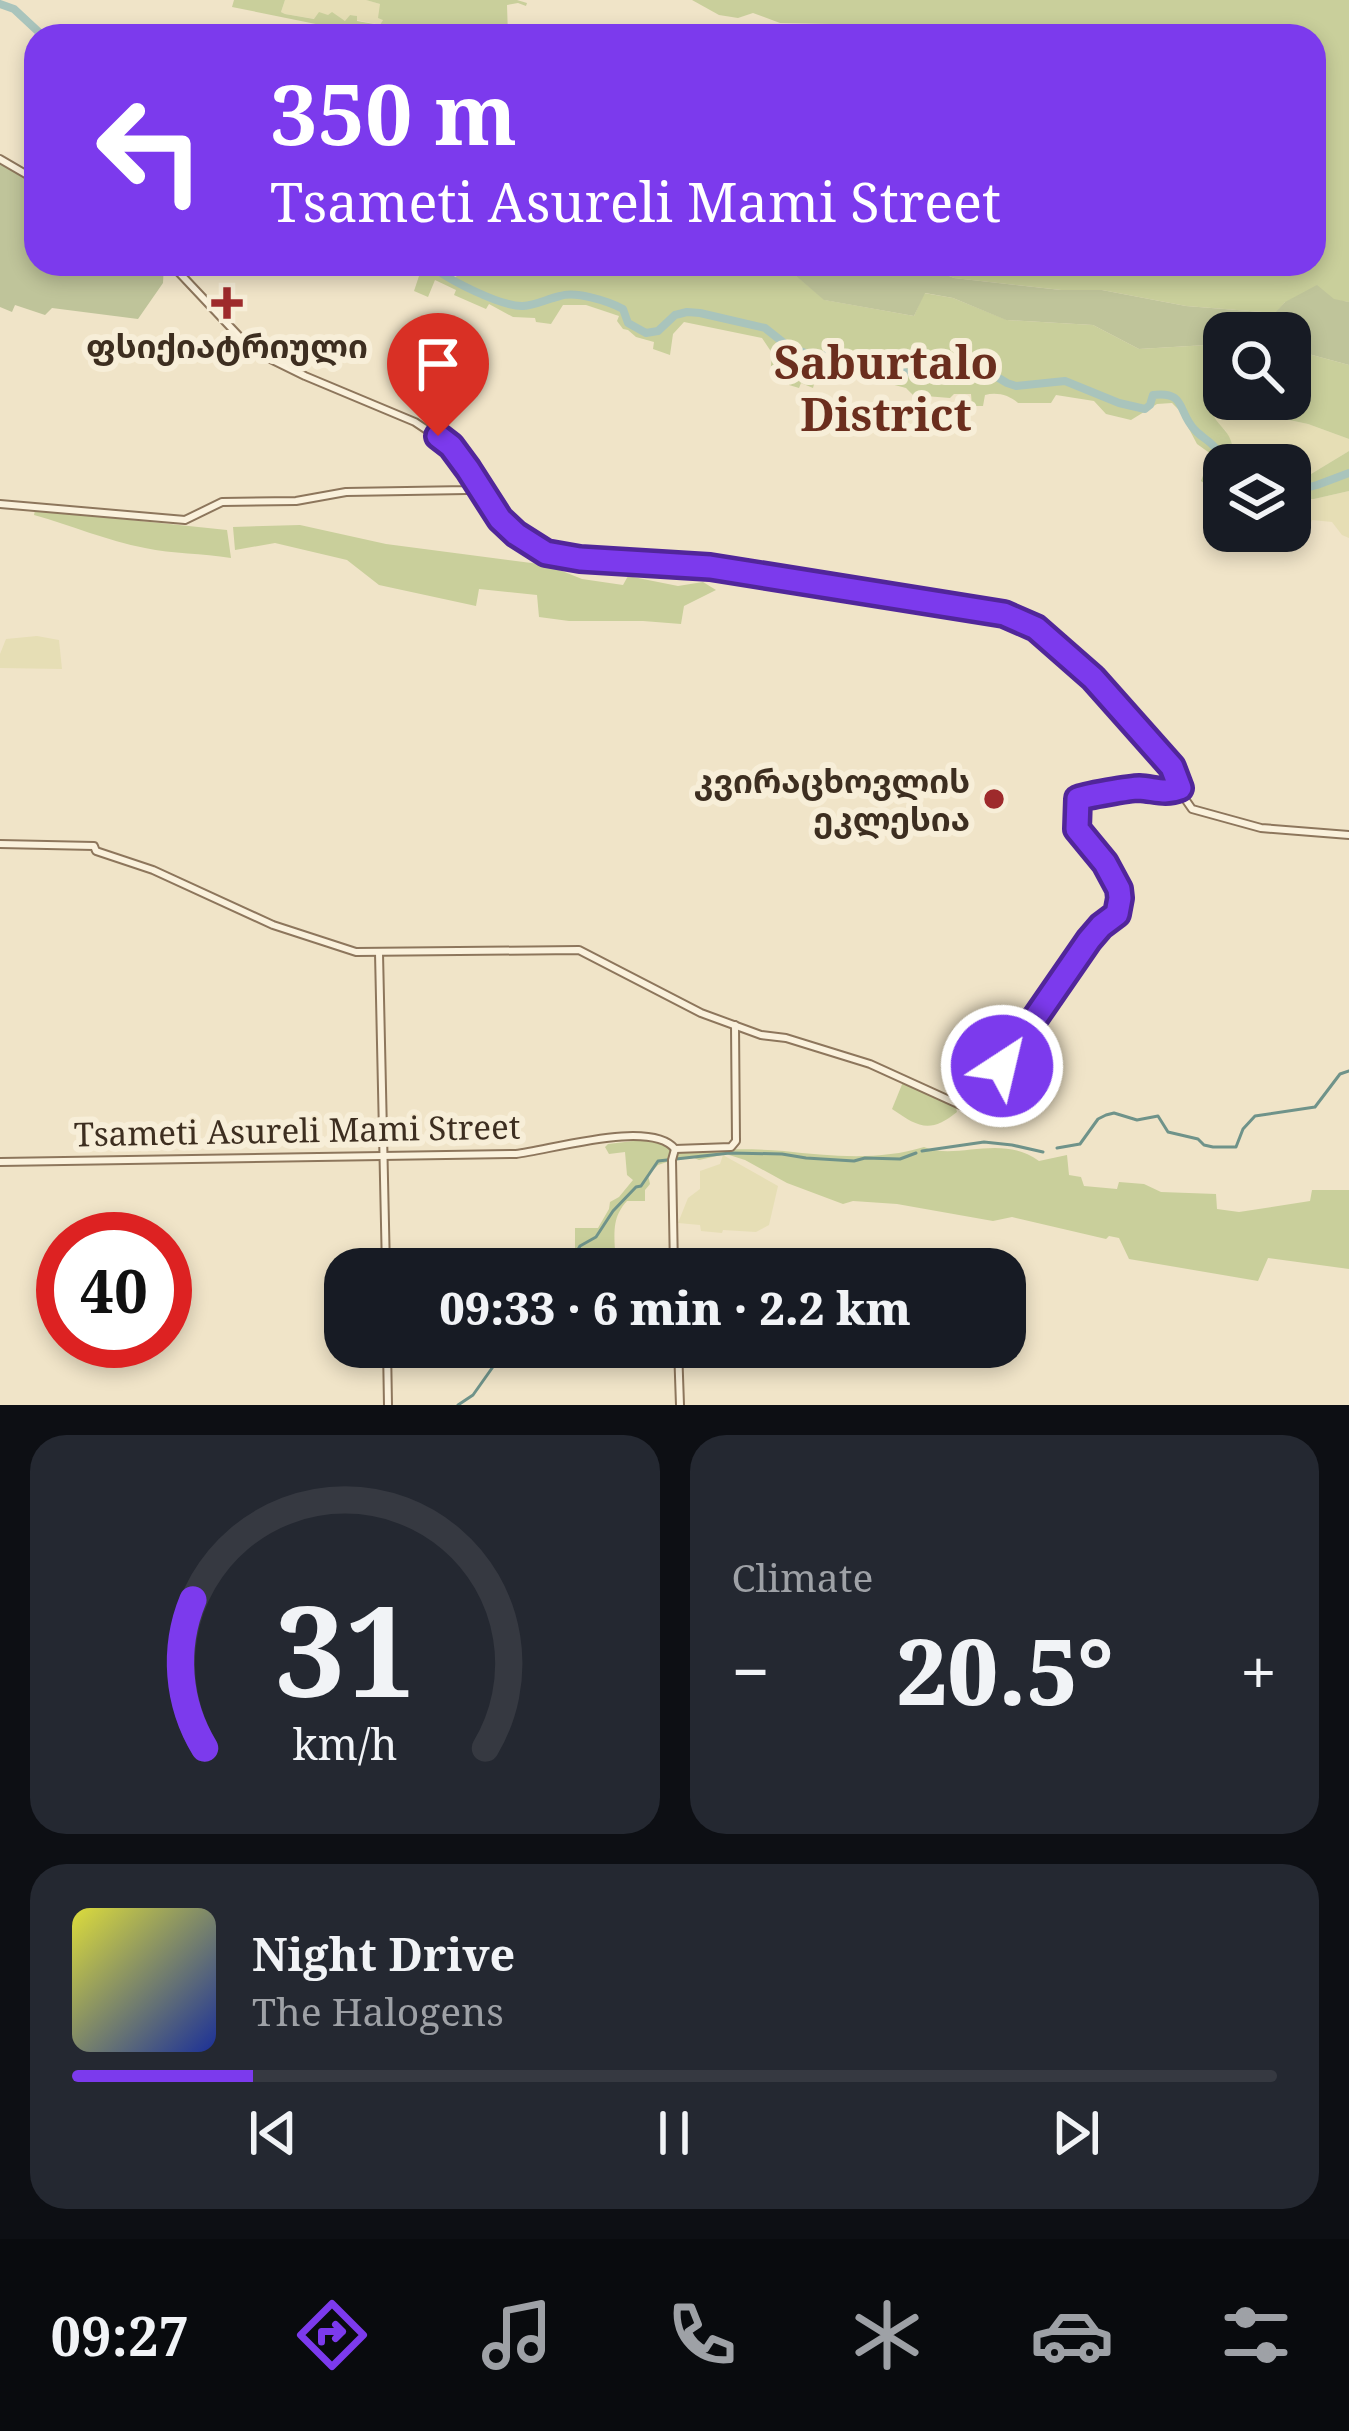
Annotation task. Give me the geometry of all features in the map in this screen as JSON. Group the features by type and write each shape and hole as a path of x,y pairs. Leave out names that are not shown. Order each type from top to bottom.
{"street":[{"path":"182,276 246,346 424,427 451,446 500,519 542,551 710,567 1016,618 1036,628 1093,678 1177,775 1192,809 1250,826 1349,835"},
{"path":"0,504 185,520 222,502 296,502 346,492 479,488"},
{"path":"0,844 94,846 96,851 153,870 284,929 356,952 579,950 701,1013 760,1035 786,1037 870,1064 968,1108 977,1102 1089,940 1117,914 1119,889 1077,829 1078,799 1085,794 1136,788 1165,793 1180,788"},
{"path":"379,953 386,1248"},
{"name":"Tsameti Asureli Mami Street","path":"0,1162 516,1154 642,1137 667,1140 674,1155 734,1146 735,1025"},
{"path":"674,1155 674,1248"},
{"path":"387,1368 388,1405"},
{"path":"679,1368 680,1405"}],"shaded area":[{"path":"285,0 366,0 380,4 383,20 376,24 350,15 346,21 281,12"},
{"path":"1215,421 1308,424 1349,439 1349,451 1311,474 1311,444 1230,444 1226,431"},
{"path":"1349,491 1349,538 1332,522 1311,523 1314,499"},
{"path":"6,639 59,640 62,669 0,668"},
{"path":"723,1155 778,1186 769,1225 756,1232 701,1231 700,1225 678,1223 688,1198 700,1189 700,1171 720,1164"}],"green space":[{"path":"234,0 285,0 281,12 285,14 314,19 319,12 332,12 345,21 350,15 374,24 316,24 232,7"},
{"path":"366,0 527,3 507,5 508,24 381,24 380,4"},
{"path":"692,0 1349,0 1349,302 1285,302 1277,312 1263,312 949,276 1326,276 1326,24 831,24 780,23 753,13 738,18 719,15"},
{"path":"0,162 24,176 24,276 163,276 138,319 52,308 45,315 15,305 12,312 0,307"},
{"path":"419,276 796,276 825,300 914,316 924,293 953,298 1007,320 1093,325 1139,349 1203,345 1203,420 1216,420 1231,444 1203,444 1203,448 1172,403 1157,404 1131,420 1106,414 1094,401 1056,395 1051,403 1018,403 989,394 983,406 972,406 971,394 950,398 913,395 887,383 887,378 830,370 817,373 813,388 801,383 799,388 789,385 791,370 771,366 772,353 762,338 684,322 673,334 670,355 653,349 654,342 623,329 619,316 586,305 563,305 551,324 513,317 489,304 486,309 454,295 456,290 435,280 428,297 414,291"},
{"path":"796,276 949,276 1262,312 1203,312 1203,345 1139,349 1093,325 1006,320 953,298 925,293 914,316 824,300"},
{"path":"1317,285 1334,299 1349,302 1349,365 1311,355 1311,312 1276,312"},
{"path":"1311,355 1349,365 1349,439 1289,420 1311,420"},
{"path":"1349,451 1349,491 1311,499 1311,474"},
{"path":"35,510 227,530 231,558 131,545 34,515"},
{"path":"300,525 386,544 547,565 582,579 623,585 628,576 678,586 703,582 716,590 684,606 681,624 569,621 539,617 537,595 479,589 476,606 379,585 347,560 275,543 235,550 233,527"},
{"path":"903,1082 955,1105 957,1112 931,1125 909,1120 892,1109"},
{"path":"663,1142 670,1147 670,1161 648,1175 645,1201 627,1201 622,1207 615,1224 615,1248 575,1248 575,1228 598,1228 610,1202 633,1180 627,1175 625,1152 609,1154 608,1144"},
{"path":"924,1147 1009,1149 1039,1161 1067,1155 1069,1175 1081,1177 1084,1186 1117,1189 1119,1182 1144,1184 1161,1192 1216,1194 1217,1209 1239,1212 1310,1201 1312,1190 1349,1190 1349,1269 1268,1258 1258,1281 1129,1259 1119,1238 1012,1217 993,1221 897,1204 843,1204 726,1154 675,1160 680,1150 854,1156"}],"waterway":[{"path":"0,4 30,24"},
{"path":"447,276 514,305 567,295 601,300 623,309 628,323 646,333 658,331 675,315 700,313 765,328 789,347 814,356 885,369 955,376 982,368 1016,386 1065,381 1145,409 1153,395 1171,396 1189,423 1212,444"},
{"path":"1311,487 1349,473"},
{"path":"1057,1148 1080,1144 1098,1119 1114,1113 1137,1120 1158,1116 1168,1132 1213,1147 1236,1147 1255,1116 1315,1107 1340,1074 1349,1071"},
{"path":"922,1151 984,1142 1043,1152"},
{"path":"579,1248 596,1237 658,1161 730,1153 854,1161 900,1159 916,1153"},
{"path":"458,1405 473,1395 492,1368"}],"place":[{"name":"ფსიქიატრიული","path":"227,303"},
{"name":"კვირაცხოვლის ეკლესია","path":"994,799"}],"district":[{"name":"Saburtalo District","path":"886,387"}],"route":[{"path":"438,436 451,446 500,519 542,551 580,559 710,567 1004,614 1036,628 1103,689 1172,767 1180,788 1165,793 1136,788 1085,794 1078,799 1077,829 1105,863 1119,889 1120,905 1117,914 1089,940 1002,1066"}]}
